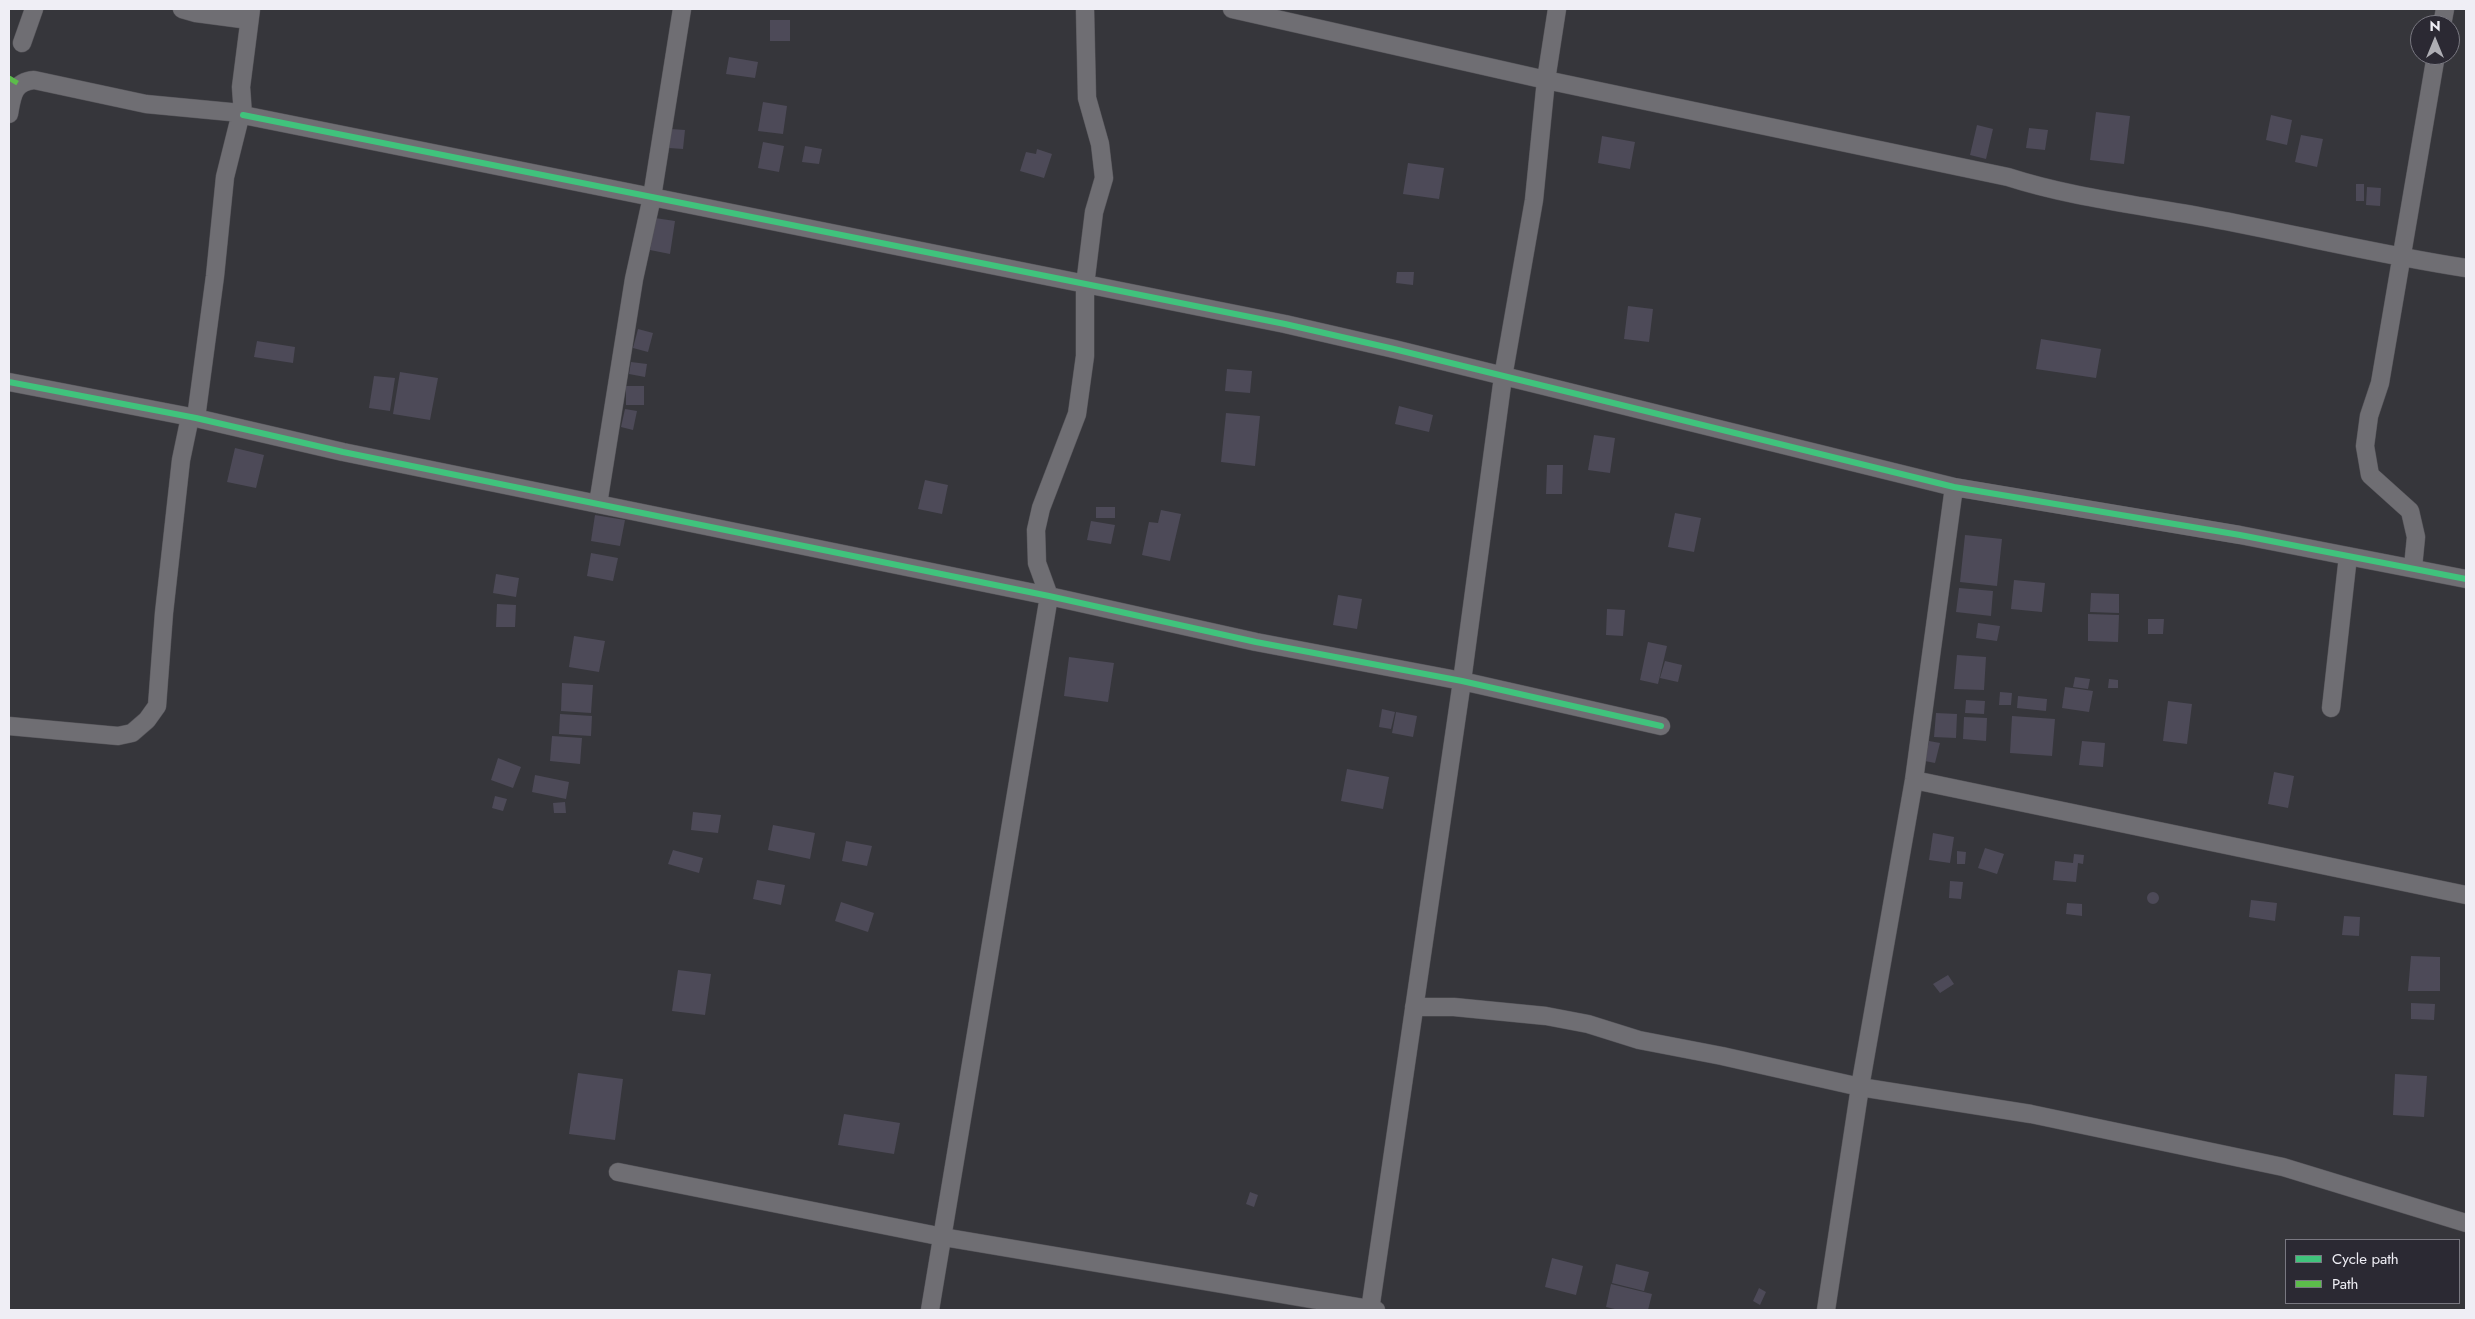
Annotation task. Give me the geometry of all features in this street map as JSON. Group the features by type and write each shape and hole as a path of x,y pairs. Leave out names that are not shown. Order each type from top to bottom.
{"street":[{"path":"22,43 34,9"},
{"path":"9,726 118,736 132,733 157,706 164,613 180,470 193,417 215,276 225,177 242,114 241,87 250,15 196,13 182,9"},
{"path":"598,504 634,279 652,197 682,9"},
{"path":"930,1310 1049,596 1037,563 1036,530 1040,508 1077,414 1085,356 1085,284 1094,212 1104,178 1100,144 1087,98 1085,9"},
{"path":"1232,9 1546,80 2008,177 2082,196 2256,226 2400,258 2466,268"},
{"path":"618,1172 943,1237 1372,1310 1504,377 1534,200 1546,80 1557,9"},
{"path":"2412,567 2416,537 2410,511 2370,474 2366,446 2369,416 2381,374 2434,65"},
{"path":"9,114 13,91 19,84 34,80 146,104 242,114 1286,324 1954,488 2240,535 2466,578"},
{"path":"9,382 193,417 343,452 1049,596 1256,642 1462,681 1661,726"},
{"path":"1826,1310 1860,1087 1914,780 1954,488"},
{"path":"2331,708 2348,556"},
{"path":"1914,780 2466,895"},
{"path":"1414,1007 1454,1007 1546,1016 1588,1024 1639,1040 1722,1056 1860,1087 2031,1114 2283,1167 2466,1223"}],"building":[{"path":"770,20 790,20 790,41 770,41"},
{"path":"729,57 758,62 755,78 726,74"},
{"path":"763,102 787,106 783,134 758,131"},
{"path":"2096,112 2130,116 2124,164 2090,160"},
{"path":"2271,115 2292,120 2287,145 2266,140"},
{"path":"1977,125 1993,129 1986,159 1970,155"},
{"path":"2029,128 2048,130 2045,150 2026,148"},
{"path":"671,129 685,130 683,149 669,148"},
{"path":"2301,135 2323,139 2317,167 2295,162"},
{"path":"1602,136 1635,142 1630,169 1598,163"},
{"path":"763,142 784,146 779,172 758,168"},
{"path":"805,146 822,149 819,164 802,162"},
{"path":"1037,149 1052,154 1044,178 1020,171 1026,152 1036,154"},
{"path":"1408,163 1444,168 1439,199 1403,194"},
{"path":"2356,184 2364,184 2364,201 2356,201"},
{"path":"2367,187 2381,188 2380,206 2366,205"},
{"path":"655,218 675,221 670,254 650,250"},
{"path":"1397,272 1414,272 1413,285 1396,283"},
{"path":"1628,306 1653,309 1649,342 1624,339"},
{"path":"638,329 653,333 648,352 633,348"},
{"path":"2041,339 2101,349 2096,378 2036,369"},
{"path":"257,341 295,347 293,363 254,357"},
{"path":"631,362 647,364 645,377 629,374"},
{"path":"1227,369 1252,371 1250,393 1225,391"},
{"path":"400,372 438,378 430,420 393,414"},
{"path":"374,376 395,378 390,411 369,408"},
{"path":"626,386 644,386 644,405 626,405"},
{"path":"1399,406 1433,415 1429,432 1395,424"},
{"path":"625,409 637,411 633,430 621,427"},
{"path":"1226,413 1260,416 1255,466 1221,462"},
{"path":"1594,435 1615,438 1610,473 1588,470"},
{"path":"235,448 264,455 256,488 227,482"},
{"path":"1547,465 1563,465 1562,494 1546,494"},
{"path":"925,480 948,485 942,514 918,509"},
{"path":"1096,507 1115,507 1115,518 1096,518"},
{"path":"1161,510 1181,514 1170,561 1142,555 1149,522 1158,523"},
{"path":"1675,513 1701,518 1694,552 1668,547"},
{"path":"595,515 625,520 620,546 591,541"},
{"path":"1091,521 1115,525 1111,544 1087,540"},
{"path":"1965,535 2002,539 1997,586 1960,582"},
{"path":"591,553 618,558 613,581 587,576"},
{"path":"496,574 519,578 516,597 493,593"},
{"path":"2014,580 2045,583 2042,612 2011,609"},
{"path":"1959,588 1993,591 1991,616 1956,612"},
{"path":"2091,593 2119,594 2119,613 2090,612"},
{"path":"1338,595 1362,599 1357,629 1333,625"},
{"path":"497,604 516,605 515,627 496,627"},
{"path":"1607,609 1625,610 1623,636 1606,635"},
{"path":"2088,614 2119,615 2118,642 2088,641"},
{"path":"2148,619 2164,619 2163,634 2148,634"},
{"path":"1978,623 2000,626 1997,641 1976,638"},
{"path":"574,636 605,641 599,672 569,667"},
{"path":"1648,642 1667,646 1658,684 1640,680"},
{"path":"1957,655 1986,657 1984,690 1954,689"},
{"path":"1069,657 1114,663 1108,702 1064,696"},
{"path":"1665,661 1682,665 1678,682 1660,678"},
{"path":"2075,677 2090,679 2088,689 2073,687"},
{"path":"2109,679 2118,680 2118,688 2108,688"},
{"path":"562,683 593,685 591,713 561,711"},
{"path":"2065,687 2093,691 2089,712 2062,708"},
{"path":"2000,692 2012,693 2011,705 1999,705"},
{"path":"2018,696 2047,699 2046,711 2017,708"},
{"path":"1966,700 1985,701 1984,714 1965,713"},
{"path":"2168,701 2192,704 2187,744 2163,741"},
{"path":"1382,709 1395,712 1391,729 1379,727"},
{"path":"1396,712 1417,716 1413,737 1392,733"},
{"path":"1936,713 1957,714 1956,738 1934,737"},
{"path":"560,714 592,716 591,736 559,734"},
{"path":"2012,716 2055,719 2052,756 2010,753"},
{"path":"1964,717 1987,718 1986,741 1963,739"},
{"path":"552,736 582,738 580,764 550,761"},
{"path":"1929,741 1940,743 1935,763 1925,761"},
{"path":"2082,741 2105,743 2103,767 2079,765"},
{"path":"498,758 521,767 513,788 491,780"},
{"path":"1347,769 1389,777 1383,809 1341,801"},
{"path":"2274,772 2294,776 2288,808 2268,804"},
{"path":"535,775 569,782 566,799 532,792"},
{"path":"495,796 507,799 503,811 492,808"},
{"path":"565,802 566,813 554,813 553,803"},
{"path":"693,812 721,815 718,833 691,830"},
{"path":"773,825 815,833 810,859 768,850"},
{"path":"1933,833 1954,837 1950,863 1929,860"},
{"path":"846,841 872,846 867,866 842,861"},
{"path":"1985,848 2004,854 1997,874 1978,868"},
{"path":"673,850 703,858 699,873 668,864"},
{"path":"1957,851 1966,852 1965,864 1957,864"},
{"path":"2074,854 2084,855 2083,864 2078,863 2076,882 2053,880 2055,861 2073,863"},
{"path":"757,880 785,885 781,905 753,899"},
{"path":"1950,881 1963,882 1961,899 1949,898"},
{"path":"2153,892 2159,898 2153,904 2147,898"},
{"path":"2251,900 2277,903 2275,921 2249,917"},
{"path":"841,902 874,913 868,932 835,921"},
{"path":"2067,903 2082,904 2082,916 2066,914"},
{"path":"2344,916 2360,917 2359,936 2342,935"},
{"path":"2411,956 2440,957 2440,991 2408,991"},
{"path":"678,970 711,974 705,1015 672,1011"},
{"path":"1948,975 1954,984 1940,993 1933,984"},
{"path":"2411,1003 2435,1004 2434,1020 2411,1019"},
{"path":"578,1073 623,1079 615,1140 569,1134"},
{"path":"2395,1074 2427,1076 2424,1117 2393,1115"},
{"path":"844,1114 900,1123 894,1154 838,1145"},
{"path":"1250,1192 1258,1195 1254,1207 1246,1204"},
{"path":"1552,1258 1583,1266 1576,1295 1545,1287"},
{"path":"1616,1264 1649,1272 1644,1291 1612,1283"},
{"path":"1611,1284 1652,1294 1648,1310 1619,1310 1606,1307"},
{"path":"1759,1288 1766,1292 1760,1305 1753,1301"}],"marked path":[{"path":"9,78 19,84"}],"cycle path":[{"path":"243,115 1285,324 1394,349 1954,487 2240,535 2466,579"},
{"path":"9,382 196,418 343,452 1049,596 1256,642 1462,681 1661,726"}]}
